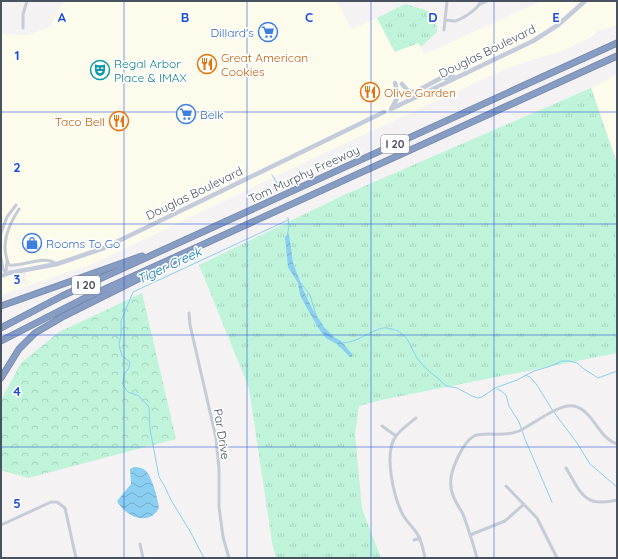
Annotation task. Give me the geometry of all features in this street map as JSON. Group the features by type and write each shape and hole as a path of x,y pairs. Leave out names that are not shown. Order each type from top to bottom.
{"highway":[{"name":"Tom Murphy Freeway","path":"1,328 49,303 617,43"},
{"name":"Tom Murphy Freeway","path":"1,341 60,310 617,56"},
{"path":"1,378 19,349 30,337 41,329 242,226"},
{"path":"1,306 173,246"}],"main road":[{"name":"Douglas Boulevard","path":"396,83 398,93 397,99 391,109 546,33 568,17 585,1"},
{"path":"402,84 408,91 415,92 441,78 458,77"},
{"name":"Douglas Boulevard","path":"1,276 56,264 104,248 384,112"},
{"path":"1,271 6,274"}],"street":[{"path":"23,28 23,14 27,1"},
{"path":"444,30 447,1"},
{"path":"445,20 455,21 474,10 480,3 487,1"},
{"path":"1,233 7,216 16,205"},
{"path":"19,209 9,224 5,239 5,254 10,265 16,266 46,260 53,261 56,264"},
{"path":"1,258 3,269 6,274"},
{"path":"6,274 7,260"},
{"name":"Par Drive","path":"189,313 190,325 216,438 219,469 219,507 223,537 229,558"},
{"path":"477,558 463,516 453,496 451,480 452,470 466,443 472,437 482,434 505,435 516,432 560,408 569,406 583,410 608,439 617,444"},
{"path":"416,418 396,436 390,448 389,458 395,492 403,516 420,538 425,558"},
{"path":"382,426 396,436"},
{"path":"566,468 582,495 589,500 602,503 617,500"},
{"path":"506,486 537,518 557,558"},
{"path":"1,525 51,502 57,502 65,508 76,558"},
{"path":"470,535 505,521 524,504"},
{"path":"414,540 420,538"},
{"path":"140,544 143,558"}],"shaded area":[{"path":"63,1 337,1 352,29 377,18 395,52 419,43 425,54 541,1 617,1 617,25 599,31 590,38 562,51 510,67 333,149 95,263 28,286 1,295 1,34 28,35 50,27","holes":["24,265 28,286 3,268"]},
{"path":"617,74 617,163 591,88"}],"green space":[{"path":"405,4 435,13 437,32 421,47 418,43 395,52 377,18"},
{"path":"591,88 617,163 617,353 381,400 359,406 355,434 362,509 381,558 276,558 272,542 249,388 199,265 344,195"},
{"path":"142,293 176,439 28,478 1,470 1,400 21,363 59,332"}],"water":[{"path":"289,234 293,263 313,310 324,327 334,337 341,341 352,354 352,357 350,357 337,344 326,338 319,329 300,295 298,283 288,267 285,237"},
{"path":"134,467 144,469 146,471 154,488 159,508 155,514 149,517 138,518 126,512 117,501 131,484 130,469"}],"waterway":[{"path":"272,175 280,188"},
{"path":"287,237 289,226 288,218"},
{"name":"Tiger Creek","path":"204,558 159,477 150,429 149,407 139,396 128,392 123,385 124,374 129,368 130,362 122,356 119,345 121,321 133,292 288,220"},
{"path":"300,282 310,295 316,315"},
{"path":"342,343 353,341 384,328 398,331 407,339 417,359 446,386 457,388 478,398 495,388 562,361 577,363 598,378 617,371"},
{"path":"525,375 530,377 537,385 590,464 617,487"},
{"path":"497,389 506,395 509,406 519,422 552,502"}],"place":[{"name":"Dillard's","path":"268,32"},
{"name":"Great American Cookies","path":"207,64"},
{"name":"Regal Arbor Place & IMAX","path":"100,70"},
{"name":"Olive Garden","path":"370,92"},
{"name":"Belk","path":"186,114"},
{"name":"Taco Bell","path":"119,121"},
{"name":"Rooms To Go","path":"32,243"}]}
